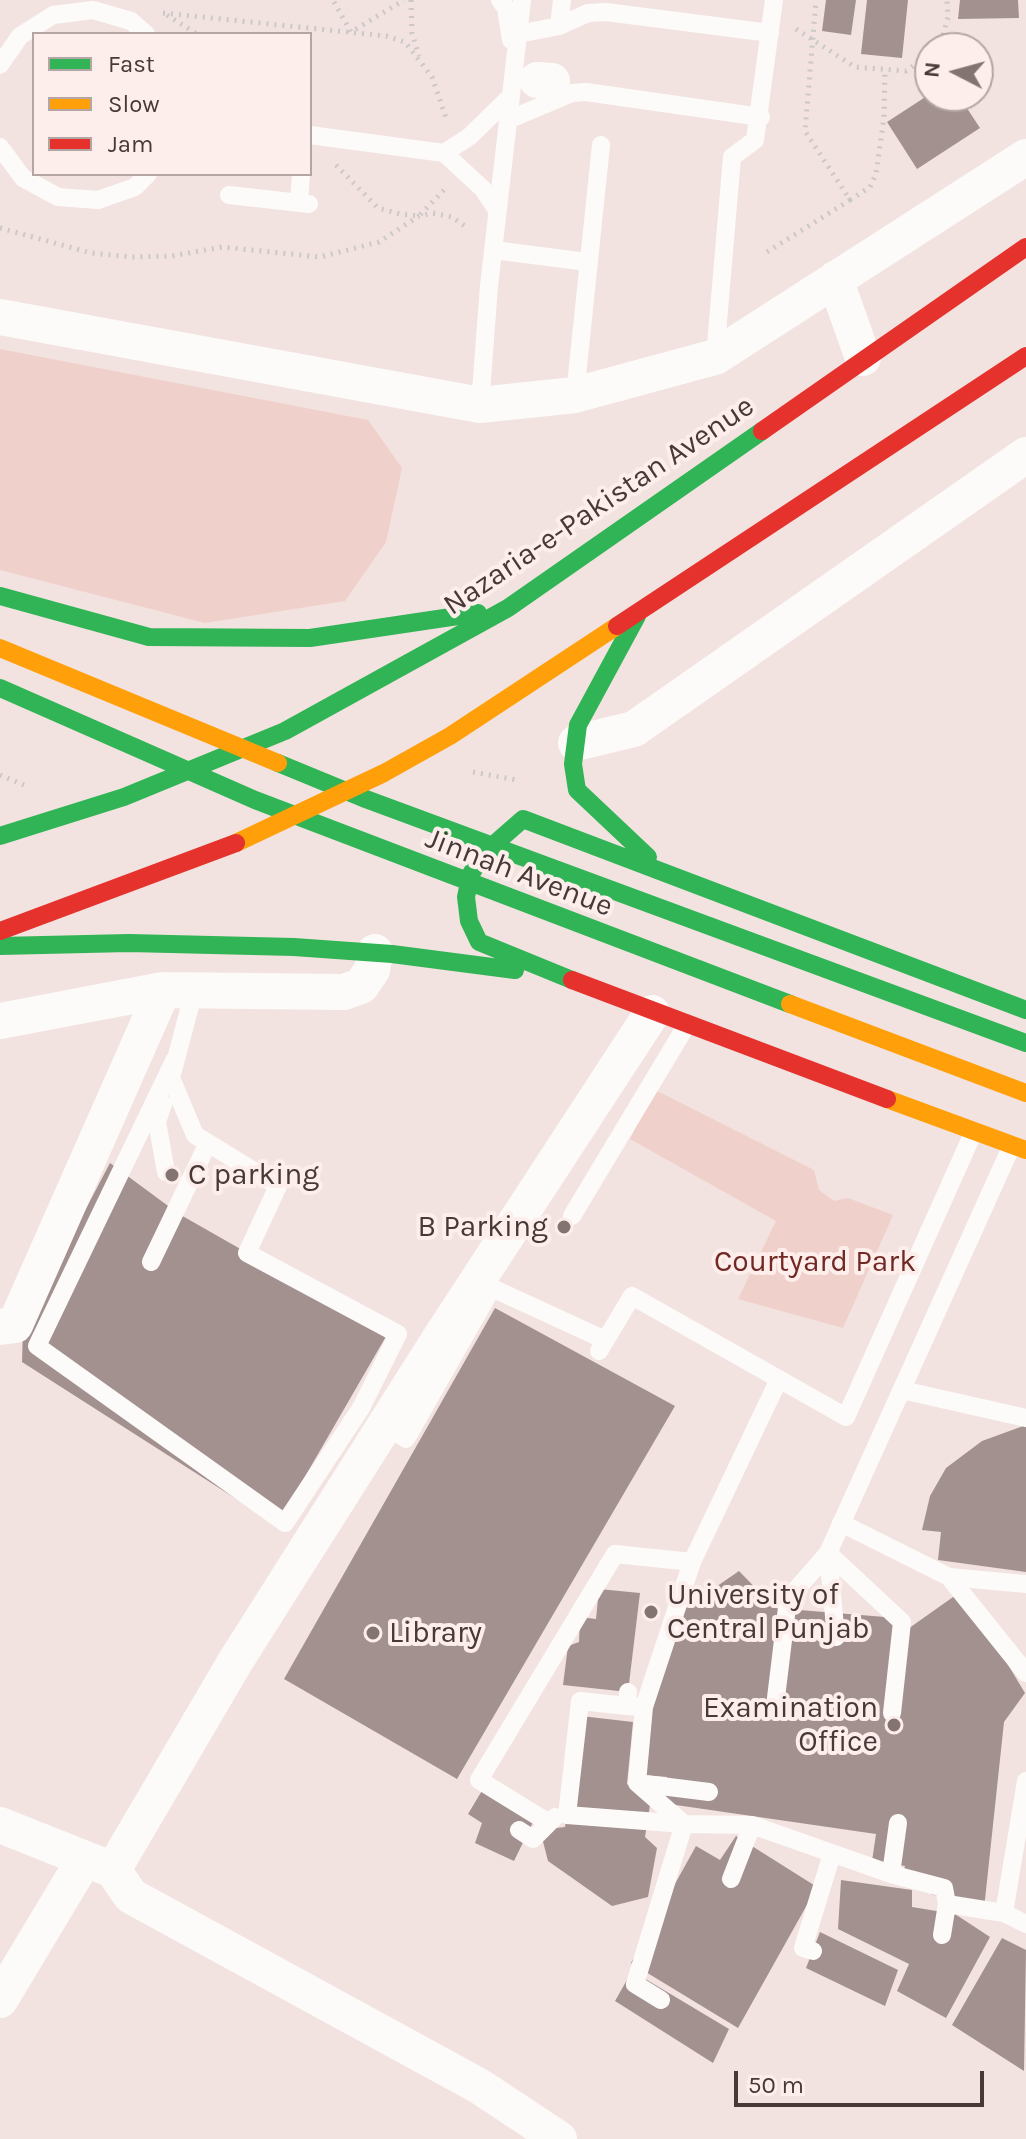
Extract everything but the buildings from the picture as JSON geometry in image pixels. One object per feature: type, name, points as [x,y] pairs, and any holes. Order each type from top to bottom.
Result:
[{"type":"main road","name":"Nazaria-e-Pakistan Avenue","points":[[0,836],[124,797],[285,731],[508,608],[1026,247]]},
{"type":"main road","points":[[0,931],[233,844],[384,773],[450,736],[1026,356]]},
{"type":"main road","points":[[2,597],[149,637],[310,638],[508,608]]},
{"type":"main road","points":[[2,597],[24,619]]},
{"type":"main road","points":[[640,610],[578,725],[573,764],[577,790],[662,871]]},
{"type":"main road","points":[[22,720],[34,717],[51,681],[45,641]]},
{"type":"main road","name":"Jinnah Avenue","points":[[0,648],[363,798],[1026,1043]]},
{"type":"main road","name":"Jinnah Avenue","points":[[0,688],[144,753],[365,844],[1026,1093]]},
{"type":"main road","points":[[1019,1148],[686,1026],[479,942],[469,921],[466,897],[471,874],[483,854],[523,819],[1026,1010]]},
{"type":"main road","points":[[0,946],[129,943],[375,952],[561,976]]},
{"type":"street","points":[[0,317],[480,405],[575,395],[715,357],[1026,157]]},
{"type":"street","points":[[835,279],[863,358]]},
{"type":"street","points":[[576,743],[634,729],[1026,455]]},
{"type":"street","points":[[0,1021],[178,991],[344,992],[361,986],[372,970],[375,952]]},
{"type":"street","points":[[0,1327],[15,1325],[178,991]]},
{"type":"street","points":[[0,2000],[98,1865],[235,1662],[373,1417],[652,1013]]},
{"type":"street","points":[[0,1825],[98,1865],[131,1896],[479,2086],[559,2139]]},
{"type":"lane","points":[[500,0],[506,8],[528,80]]},
{"type":"lane","points":[[480,405],[508,120],[528,80],[518,34],[522,0]]},
{"type":"lane","points":[[559,26],[562,0]]},
{"type":"lane","points":[[715,357],[732,157],[755,140],[761,117],[774,0]]},
{"type":"lane","points":[[0,65],[20,36],[53,15],[93,10],[131,21],[144,32]]},
{"type":"lane","points":[[518,34],[559,26],[588,13],[606,12],[770,33]]},
{"type":"lane","points":[[444,153],[469,137],[528,80]]},
{"type":"lane","points":[[508,120],[572,93],[586,92],[761,117]]},
{"type":"lane","points":[[312,135],[444,153],[483,189],[497,210]]},
{"type":"lane","points":[[575,395],[601,145]]},
{"type":"lane","points":[[0,147],[23,178],[58,197],[98,200],[135,187],[146,176]]},
{"type":"lane","points":[[229,195],[304,203],[301,176]]},
{"type":"lane","points":[[494,250],[587,262]]},
{"type":"lane","points":[[166,1172],[157,1122],[175,1059],[178,991]]},
{"type":"lane","points":[[572,1216],[686,1026]]},
{"type":"lane","points":[[171,1078],[195,1135],[278,1186],[247,1253],[398,1334],[373,1417],[285,1523],[37,1346],[175,1059]]},
{"type":"lane","points":[[373,1417],[406,1439],[492,1288],[602,1346],[632,1296],[846,1417],[974,1131]]},
{"type":"lane","points":[[151,1262],[208,1143]]},
{"type":"lane","points":[[775,1706],[788,1599],[828,1553],[902,1390],[1019,1148]]},
{"type":"lane","points":[[684,1824],[637,1783],[633,1702],[692,1562],[779,1379]]},
{"type":"lane","points":[[902,1390],[1026,1418]]},
{"type":"lane","points":[[841,1523],[949,1577],[1026,1584]]},
{"type":"lane","points":[[828,1553],[836,1637]]},
{"type":"lane","points":[[828,1553],[902,1622],[892,1713]]},
{"type":"lane","points":[[549,1823],[479,1780],[615,1554],[692,1562]]},
{"type":"lane","points":[[949,1577],[1026,1673]]},
{"type":"lane","points":[[633,1702],[580,1701],[567,1815],[684,1824],[752,1825],[891,1874],[944,1888],[947,1904],[942,1935]]},
{"type":"lane","points":[[1004,1913],[1020,1858],[1026,1781]]},
{"type":"lane","points":[[637,1783],[709,1792]]},
{"type":"lane","points":[[519,1830],[533,1839],[568,1803]]},
{"type":"lane","points":[[891,1874],[898,1823]]},
{"type":"lane","points":[[661,2000],[635,1984],[684,1824]]},
{"type":"lane","points":[[731,1879],[752,1825]]},
{"type":"lane","points":[[813,1951],[803,1948],[832,1854]]},
{"type":"lane","points":[[947,1904],[1004,1913],[1026,1924]]},
{"type":"path","points":[[351,32],[404,0]]},
{"type":"path","points":[[411,0],[412,33],[419,57]]},
{"type":"path","points":[[816,0],[805,131],[850,200]]},
{"type":"path","points":[[944,32],[948,17],[947,0]]},
{"type":"path","points":[[334,2],[351,32]]},
{"type":"path","points":[[0,228],[42,242],[118,256],[172,256],[222,247],[320,257],[379,242],[419,216],[450,183],[452,173],[444,153],[448,126],[432,77],[405,42],[386,36],[163,13],[194,32]]},
{"type":"path","points":[[796,14],[795,28],[855,67],[906,71],[914,65]]},
{"type":"path","points":[[767,252],[870,187],[876,174],[884,117],[885,69]]},
{"type":"path","points":[[330,159],[378,208],[419,216],[433,213],[452,217],[468,227],[476,240]]},
{"type":"path","points":[[0,775],[24,785]]},
{"type":"green space","points":[[0,349],[368,420],[402,468],[386,542],[345,601],[205,623],[0,570]]},
{"type":"green space","name":"Courtyard Park","points":[[655,1090],[814,1170],[819,1190],[834,1201],[848,1198],[893,1215],[843,1328],[738,1299],[776,1221],[630,1139]]},
{"type":"traffic: fast","points":[[0,836],[124,797],[285,731],[508,608],[762,431]]},
{"type":"traffic: fast","points":[[0,596],[149,637],[310,638],[478,613]]},
{"type":"traffic: fast","points":[[637,616],[578,725],[573,764],[577,790],[648,857]]},
{"type":"traffic: fast","points":[[0,688],[255,800],[790,1004]]},
{"type":"traffic: fast","points":[[278,763],[363,798],[1026,1043]]},
{"type":"traffic: fast","points":[[572,980],[479,942],[469,921],[466,897],[471,874],[483,854],[523,819],[1026,1010]]},
{"type":"traffic: fast","points":[[0,946],[129,943],[294,947],[392,954],[515,970]]},
{"type":"traffic: slow","points":[[236,843],[384,773],[450,736],[617,626]]},
{"type":"traffic: slow","points":[[0,648],[278,763]]},
{"type":"traffic: slow","points":[[790,1004],[1026,1093]]},
{"type":"traffic: slow","points":[[887,1099],[1026,1150]]},
{"type":"traffic: jam","points":[[762,431],[1026,247]]},
{"type":"traffic: jam","points":[[617,626],[1026,356]]},
{"type":"traffic: jam","points":[[0,931],[236,843]]},
{"type":"traffic: jam","points":[[572,980],[887,1099]]},
{"type":"place","name":"C parking","points":[[172,1175]]},
{"type":"place","name":"B Parking","points":[[564,1227]]},
{"type":"place","name":"University of Central Punjab","points":[[651,1612]]},
{"type":"place","name":"Library","points":[[373,1633]]},
{"type":"place","name":"Examination Office","points":[[894,1725]]}]
